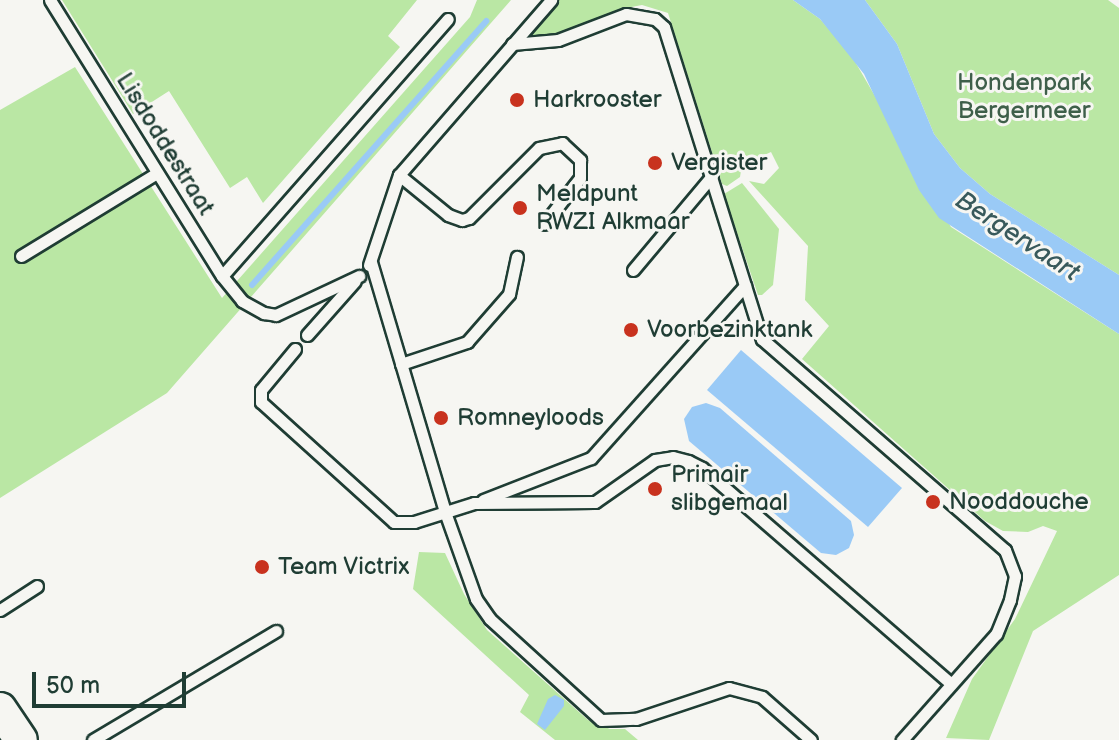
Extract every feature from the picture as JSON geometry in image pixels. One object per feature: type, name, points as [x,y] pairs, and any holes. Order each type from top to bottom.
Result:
[{"type":"main road","points":[[0,709],[21,740]]},
{"type":"lane","name":"Lisdoddestraat","points":[[50,0],[235,294],[251,306],[276,315],[359,276]]},
{"type":"lane","points":[[307,335],[371,262],[399,175],[551,0]]},
{"type":"lane","points":[[512,44],[558,40],[626,14],[655,19],[670,37],[762,339],[1005,550],[1015,576],[1010,600],[996,634],[902,740]]},
{"type":"lane","points":[[222,276],[448,19]]},
{"type":"lane","points":[[399,175],[448,215],[462,220],[469,218],[539,148],[562,143],[580,160],[580,178],[544,224]]},
{"type":"lane","points":[[21,256],[157,173]]},
{"type":"lane","points":[[633,270],[712,176]]},
{"type":"lane","points":[[401,364],[467,342],[509,294],[517,257]]},
{"type":"lane","points":[[371,262],[445,512],[476,599],[490,619],[601,720],[636,719],[729,688],[762,697],[811,740]]},
{"type":"lane","points":[[295,349],[261,390],[261,402],[394,522],[414,522],[474,503],[591,458],[745,286]]},
{"type":"lane","points":[[474,503],[595,502],[655,460],[673,457],[688,461],[702,468],[950,683]]},
{"type":"lane","points":[[0,610],[37,586]]},
{"type":"lane","points":[[93,740],[276,631]]},
{"type":"green space","points":[[62,0],[417,0],[388,36],[400,47],[263,203],[247,177],[230,188],[169,91],[133,114]]},
{"type":"green space","points":[[477,0],[511,0],[167,393],[0,498],[0,110],[75,67],[222,298],[470,17]]},
{"type":"green space","points":[[557,0],[793,0],[820,19],[850,53],[951,227],[1119,334],[1119,575],[1033,631],[989,740],[946,738],[972,679],[1015,619],[1057,531],[1043,526],[1028,532],[1003,531],[985,521],[802,359],[829,326],[805,300],[808,246],[749,181],[764,184],[779,168],[771,152],[742,165],[740,177],[727,186],[722,184],[668,13],[642,5],[621,9],[559,35],[535,39],[524,37]]},
{"type":"green space","name":"Hondenpark Bergermeer","points":[[865,0],[1108,0],[1119,8],[1119,275],[990,194],[960,168],[934,134],[897,44]]},
{"type":"green space","points":[[742,183],[779,229],[773,285],[762,295],[758,295],[724,194]]},
{"type":"green space","points":[[419,552],[445,553],[464,594],[487,630],[588,720],[610,729],[625,729],[638,740],[555,740],[520,712],[529,695],[413,589]]},
{"type":"water","name":"Bergervaart","points":[[793,0],[865,0],[897,44],[934,134],[960,168],[990,194],[1119,275],[1119,334],[939,218],[919,190],[864,74],[820,19]]},
{"type":"water","points":[[741,350],[902,488],[868,527],[707,390]]},
{"type":"water","points":[[706,403],[720,408],[851,521],[854,535],[849,548],[836,555],[821,553],[689,441],[684,419],[692,407]]},
{"type":"water","points":[[555,695],[564,700],[564,706],[545,730],[537,724],[548,699]]},
{"type":"waterway","points":[[252,285],[486,21]]},
{"type":"place","name":"Harkrooster","points":[[517,100]]},
{"type":"place","name":"Vergister","points":[[655,163]]},
{"type":"place","name":"Meldpunt RWZI Alkmaar","points":[[520,208]]},
{"type":"place","name":"Voorbezinktank","points":[[631,330]]},
{"type":"place","name":"Romneyloods","points":[[441,418]]},
{"type":"place","name":"Primair slibgemaal","points":[[655,489]]},
{"type":"place","name":"Nooddouche","points":[[933,502]]},
{"type":"place","name":"Team Victrix","points":[[262,567]]}]
